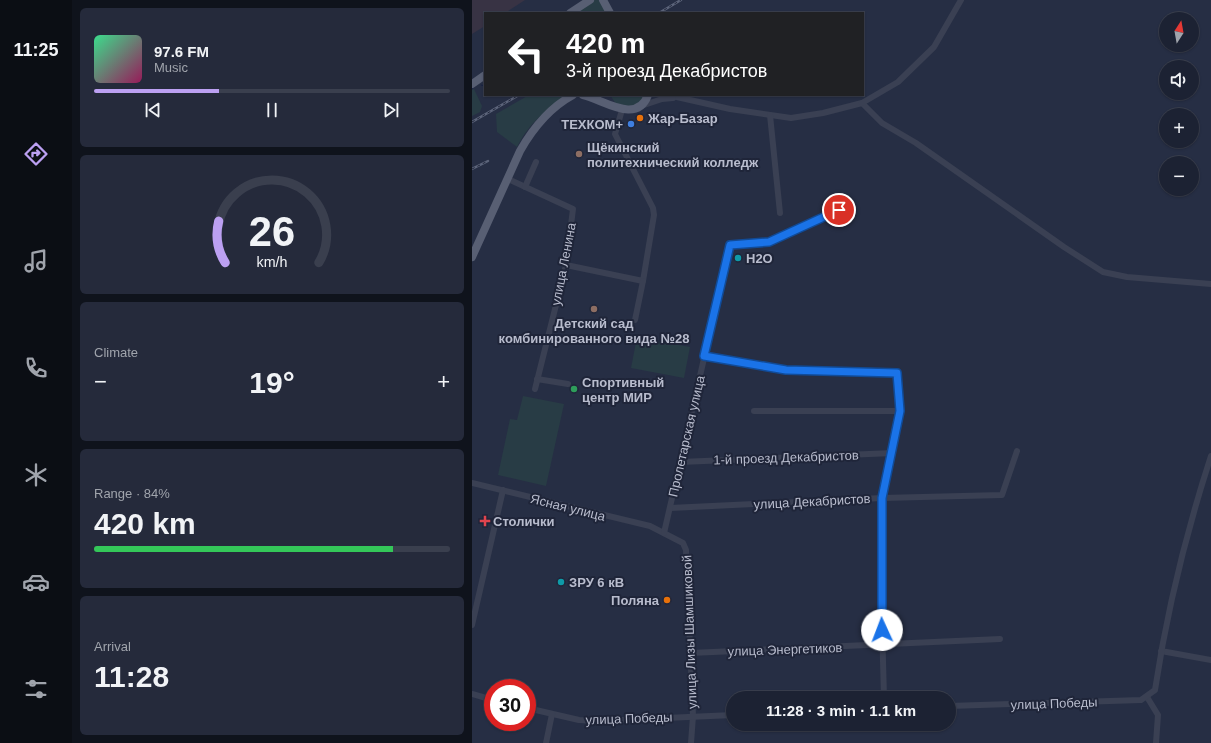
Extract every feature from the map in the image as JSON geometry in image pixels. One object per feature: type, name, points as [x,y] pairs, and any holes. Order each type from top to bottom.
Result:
[{"type":"main road","points":[[572,12],[590,0]]},
{"type":"main road","points":[[603,0],[609,12]]},
{"type":"main road","points":[[472,84],[484,76]]},
{"type":"main road","points":[[472,257],[529,135],[551,111],[572,96]]},
{"type":"main road","points":[[586,96],[620,109],[630,110],[638,108],[644,103],[648,96]]},
{"type":"main road","points":[[608,96],[612,103],[620,109]]},
{"type":"street","points":[[671,96],[791,118],[823,113],[862,104],[898,82],[934,47],[961,0]]},
{"type":"street","points":[[638,108],[662,99],[677,98]]},
{"type":"street","points":[[862,104],[882,123],[916,143],[1064,247],[1103,272],[1127,277],[1211,284]]},
{"type":"street","points":[[620,109],[615,134],[653,208],[654,215],[635,320]]},
{"type":"street","points":[[770,115],[780,213]]},
{"type":"street","points":[[525,187],[536,162]]},
{"type":"street","name":"улица Ленина","points":[[508,179],[573,209],[566,265],[535,389]]},
{"type":"street","name":"Пролетарская улица","points":[[664,533],[730,245],[769,242],[839,210]]},
{"type":"street","points":[[566,265],[643,281]]},
{"type":"street","points":[[704,356],[786,370],[897,373],[900,411],[893,453],[882,498],[881,587],[884,691]]},
{"type":"street","points":[[537,379],[568,384]]},
{"type":"street","points":[[754,411],[900,411]]},
{"type":"street","name":"улица Декабристов","points":[[670,508],[882,498],[1002,495],[1017,451]]},
{"type":"street","name":"1-й проезд Декабристов","points":[[680,462],[893,453]]},
{"type":"street","points":[[1156,743],[1158,715],[1147,697],[1155,690],[1161,651],[1177,573],[1192,516],[1211,456]]},
{"type":"street","name":"Ясная улица","points":[[472,483],[650,526],[664,533]]},
{"type":"street","points":[[472,625],[503,490]]},
{"type":"street","name":"улица Лизы Шамшиковой","points":[[664,533],[683,543],[686,550],[693,716],[692,743]]},
{"type":"street","name":"улица Энергетиков","points":[[690,653],[1000,639]]},
{"type":"street","points":[[1161,651],[1211,660]]},
{"type":"street","points":[[472,694],[484,697]]},
{"type":"street","name":"улица Победы","points":[[956,706],[1141,700],[1147,697]]},
{"type":"street","name":"улица Победы","points":[[536,710],[579,720],[599,721],[726,715]]},
{"type":"street","points":[[546,743],[552,714]]},
{"type":"shaded area","points":[[472,0],[525,0],[507,12],[484,12],[484,27],[472,34]]},
{"type":"shaded area","points":[[593,0],[601,0],[607,12],[575,12]]},
{"type":"shaded area","points":[[474,89],[482,106],[480,112],[472,116],[472,90]]},
{"type":"shaded area","points":[[527,96],[566,96],[532,124],[517,147],[497,132],[496,114]]},
{"type":"shaded area","points":[[611,96],[645,96],[634,107],[616,104]]},
{"type":"shaded area","points":[[637,337],[690,347],[684,378],[631,368]]},
{"type":"shaded area","points":[[523,396],[564,404],[546,486],[498,475],[510,419],[517,420]]},
{"type":"railway","points":[[661,12],[681,0]]},
{"type":"railway","points":[[472,122],[517,96]]},
{"type":"railway","points":[[472,169],[488,161]]},
{"type":"place","name":"Жар-Базар","points":[[640,118]]},
{"type":"place","name":"ТЕХКОМ+","points":[[631,124]]},
{"type":"place","name":"Щёкинский политехнический колледж","points":[[579,154]]},
{"type":"place","name":"Н2О","points":[[738,258]]},
{"type":"place","name":"Детский сад комбинированного вида №28","points":[[594,309]]},
{"type":"place","name":"Спортивный центр МИР","points":[[574,389]]},
{"type":"place","name":"Столички","points":[[485,521]]},
{"type":"place","name":"ЗРУ 6 кВ","points":[[561,582]]},
{"type":"place","name":"Поляна","points":[[667,600]]},
{"type":"route","points":[[839,210],[769,242],[730,245],[704,356],[786,370],[897,373],[900,411],[893,453],[882,498],[882,630]]}]
